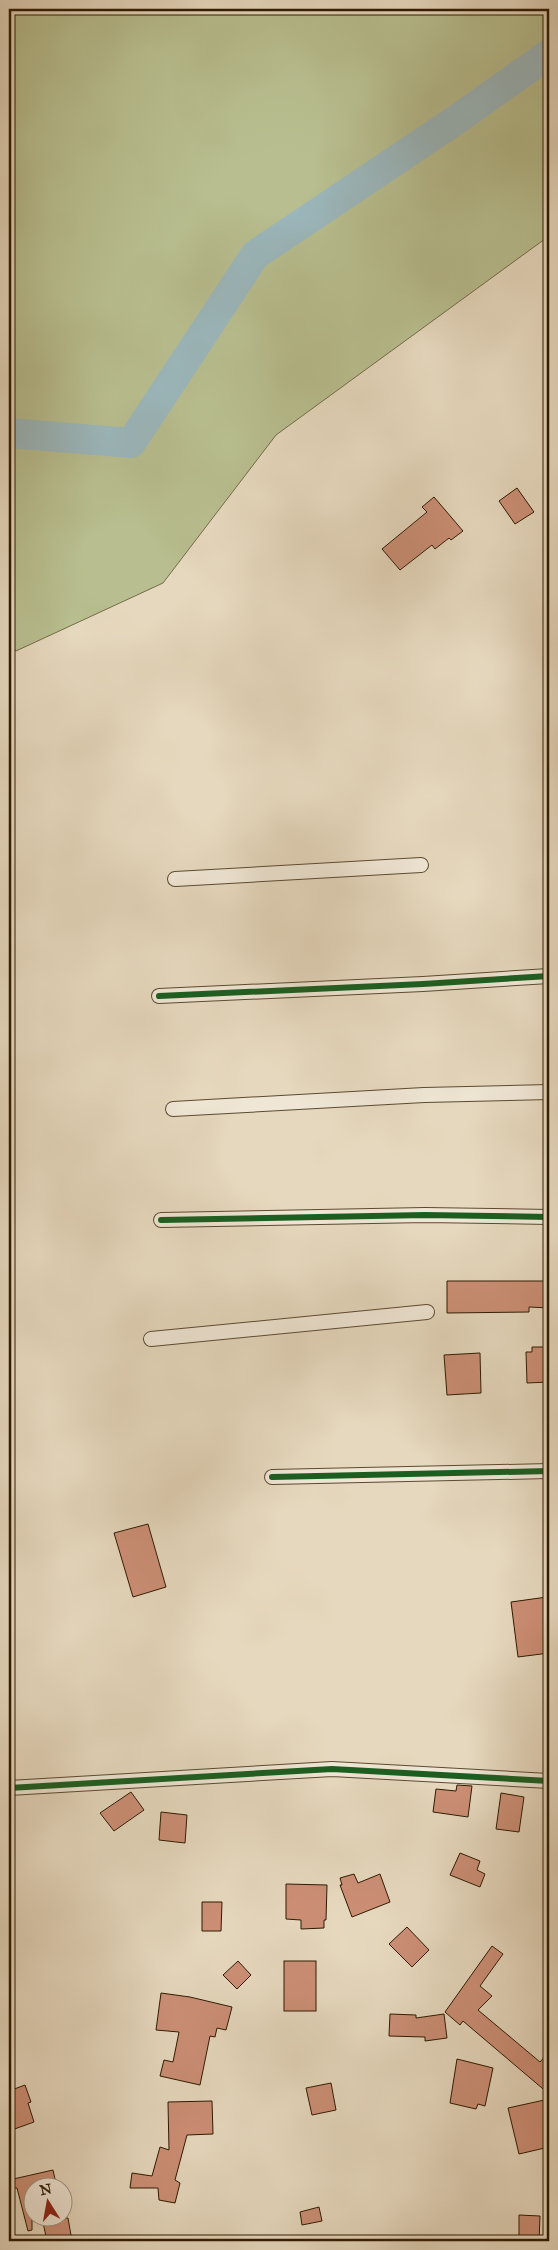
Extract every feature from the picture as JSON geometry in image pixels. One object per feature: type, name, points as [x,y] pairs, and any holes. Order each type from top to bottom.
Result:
[{"type":"street","points":[[175,878],[421,865]]},
{"type":"street","points":[[159,996],[423,984],[549,976]]},
{"type":"street","points":[[173,1108],[424,1095],[549,1092]]},
{"type":"street","points":[[161,1220],[425,1215],[549,1217]]},
{"type":"street","points":[[151,1339],[427,1312]]},
{"type":"street","points":[[272,1477],[549,1471]]},
{"type":"street","points":[[9,1788],[332,1769],[549,1781]]},
{"type":"green space","points":[[9,9],[549,9],[549,236],[276,435],[163,583],[16,651],[9,647]]},
{"type":"building","points":[[517,488],[534,512],[515,524],[499,501]]},
{"type":"building","points":[[434,497],[463,531],[451,540],[449,538],[435,549],[432,545],[400,570],[382,549],[427,512],[422,507]]},
{"type":"building","points":[[447,1281],[549,1281],[549,1308],[529,1307],[529,1312],[447,1313]]},
{"type":"building","points":[[532,1347],[549,1347],[549,1382],[527,1383],[526,1352],[532,1352]]},
{"type":"building","points":[[480,1353],[481,1393],[447,1395],[444,1355]]},
{"type":"building","points":[[148,1524],[166,1587],[133,1597],[114,1533]]},
{"type":"building","points":[[547,1597],[549,1653],[518,1657],[511,1602]]},
{"type":"building","points":[[457,1785],[472,1786],[468,1817],[433,1812],[436,1789],[456,1791]]},
{"type":"building","points":[[131,1792],[144,1810],[114,1831],[100,1813]]},
{"type":"building","points":[[501,1793],[524,1797],[519,1832],[496,1829]]},
{"type":"building","points":[[161,1812],[187,1815],[185,1843],[159,1840]]},
{"type":"building","points":[[460,1853],[480,1861],[477,1870],[485,1874],[480,1887],[450,1875]]},
{"type":"building","points":[[354,1874],[358,1883],[380,1874],[390,1902],[352,1917],[340,1885],[342,1885],[340,1878]]},
{"type":"building","points":[[286,1884],[327,1885],[324,1928],[301,1929],[301,1920],[286,1919]]},
{"type":"building","points":[[202,1902],[222,1902],[221,1931],[202,1931]]},
{"type":"building","points":[[407,1927],[429,1950],[412,1967],[389,1944]]},
{"type":"building","points":[[492,1946],[503,1954],[480,1986],[492,1996],[478,2010],[540,2062],[549,2052],[549,2094],[463,2021],[460,2025],[445,2012]]},
{"type":"building","points":[[238,1961],[251,1975],[237,1989],[223,1975]]},
{"type":"building","points":[[284,1961],[316,1961],[316,2011],[284,2011]]},
{"type":"building","points":[[161,1993],[190,1997],[232,2007],[226,2030],[217,2028],[215,2037],[210,2036],[200,2085],[160,2076],[164,2060],[173,2062],[179,2032],[156,2030]]},
{"type":"building","points":[[390,2014],[416,2015],[416,2018],[444,2014],[447,2038],[425,2041],[425,2037],[389,2036]]},
{"type":"building","points":[[457,2059],[493,2068],[485,2106],[478,2104],[476,2109],[450,2103]]},
{"type":"building","points":[[331,2083],[336,2110],[312,2115],[306,2088]]},
{"type":"building","points":[[25,2085],[31,2102],[28,2103],[34,2122],[9,2131],[9,2091]]},
{"type":"building","points":[[549,2099],[549,2147],[519,2154],[508,2108]]},
{"type":"building","points":[[212,2101],[213,2134],[187,2135],[175,2180],[180,2183],[175,2203],[159,2200],[158,2188],[130,2188],[132,2173],[152,2176],[160,2147],[169,2150],[168,2102]]},
{"type":"building","points":[[53,2170],[55,2178],[22,2178],[22,2208],[17,2188],[9,2188],[9,2180]]},
{"type":"building","points":[[319,2207],[322,2221],[302,2225],[300,2212]]},
{"type":"building","points":[[519,2215],[540,2216],[539,2241],[519,2241]]},
{"type":"building","points":[[44,2228],[70,2228],[72,2241],[47,2241]]},
{"type":"waterway","points":[[9,433],[131,443],[255,255],[456,120],[549,54]]},
{"type":"cycle path","points":[[159,996],[423,984],[549,976]]},
{"type":"cycle path","points":[[161,1220],[425,1215],[549,1217]]},
{"type":"cycle path","points":[[272,1477],[549,1471]]},
{"type":"cycle path","points":[[9,1788],[332,1769],[549,1781]]}]
